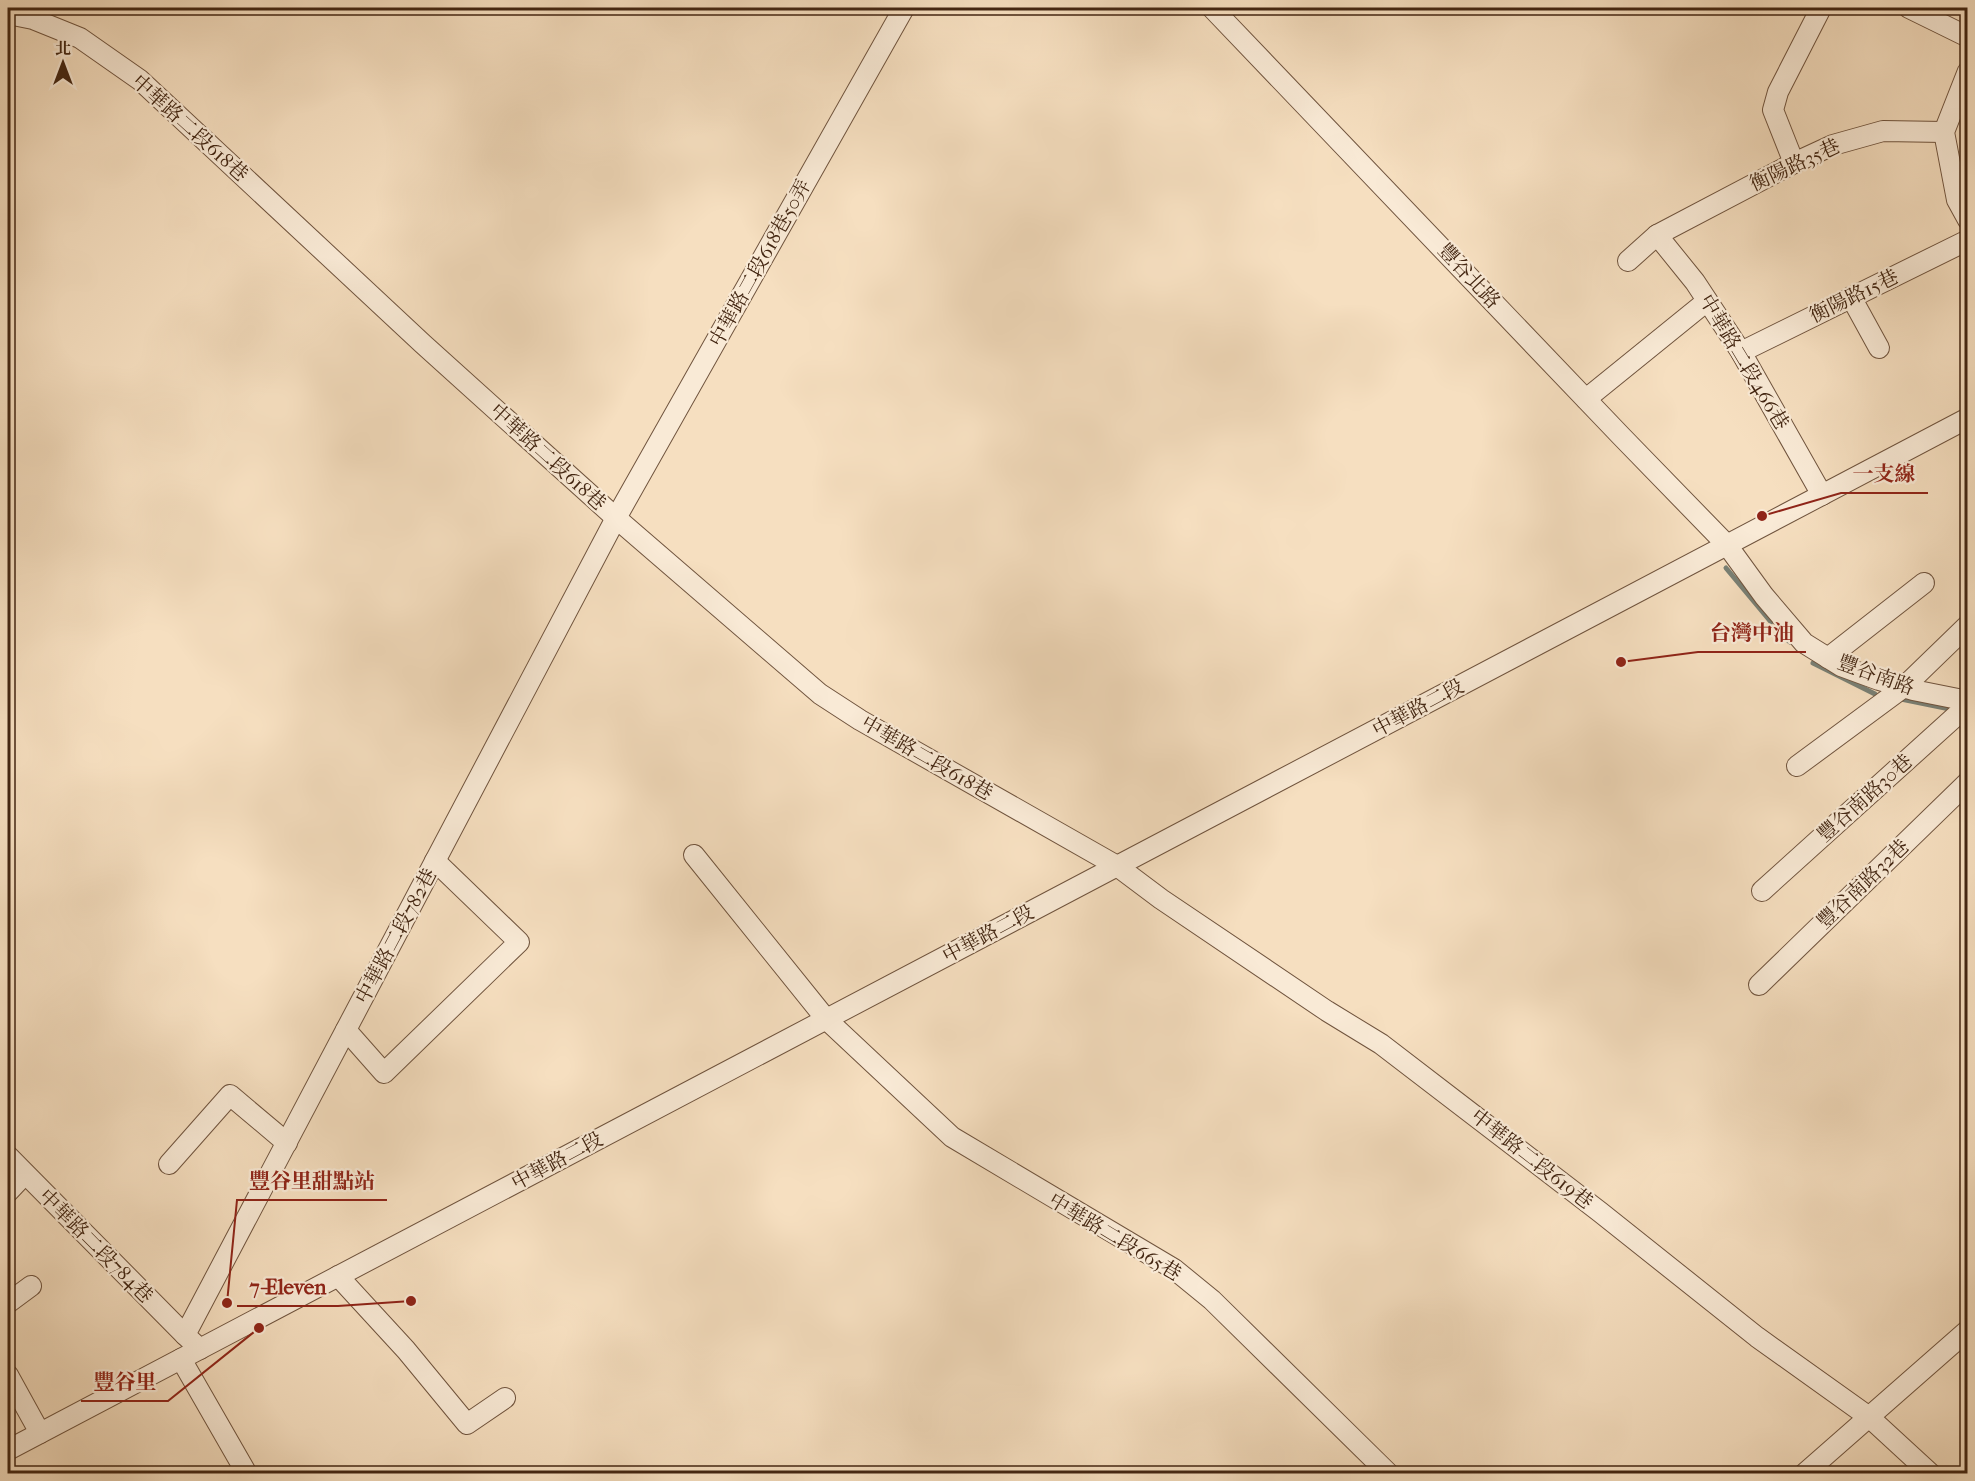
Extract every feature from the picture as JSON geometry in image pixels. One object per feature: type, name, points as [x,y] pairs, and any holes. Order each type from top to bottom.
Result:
[{"type":"street","name":"中華路二段618巷50弄","points":[[616,518],[904,8]]},
{"type":"street","name":"豐谷北路","points":[[1212,8],[1727,545]]},
{"type":"street","points":[[1794,163],[1773,110],[1778,92],[1821,8]]},
{"type":"street","points":[[1909,8],[1968,37]]},
{"type":"street","name":"中華路二段618巷","points":[[8,14],[33,19],[80,39],[140,80],[423,345],[616,518],[820,694],[860,720],[1117,866]]},
{"type":"street","points":[[1968,71],[1944,132],[1957,200],[1968,220]]},
{"type":"street","name":"衡陽路35巷","points":[[1628,261],[1657,235],[1833,145],[1883,130],[1944,132]]},
{"type":"street","name":"中華路二段466巷","points":[[1657,235],[1695,282],[1741,352],[1822,495]]},
{"type":"street","name":"衡陽路15巷","points":[[1741,352],[1968,240]]},
{"type":"street","points":[[1851,297],[1879,348]]},
{"type":"street","points":[[1587,399],[1707,301]]},
{"type":"street","name":"中華路二段","points":[[8,1450],[1968,418]]},
{"type":"street","name":"中華路二段782巷","points":[[185,1335],[616,518]]},
{"type":"street","name":"豐谷南路","points":[[1727,545],[1764,596],[1804,643],[1841,666],[1904,687],[1968,703]]},
{"type":"street","points":[[1828,658],[1924,583]]},
{"type":"street","points":[[1797,766],[1904,687],[1968,625]]},
{"type":"street","name":"豐谷南路30巷","points":[[1762,891],[1968,703]]},
{"type":"street","name":"豐谷南路32巷","points":[[1759,985],[1968,782]]},
{"type":"street","name":"中華路二段665巷","points":[[694,855],[826,1019],[952,1137],[1182,1275],[1212,1300],[1389,1473]]},
{"type":"street","points":[[346,1030],[384,1073],[519,942],[435,861]]},
{"type":"street","name":"中華路二段619巷","points":[[1117,866],[1161,899],[1327,1011],[1381,1044],[1600,1212],[1757,1337],[1869,1416],[1930,1473]]},
{"type":"street","points":[[169,1164],[230,1095],[286,1143]]},
{"type":"street","name":"中華路二段784巷","points":[[8,1156],[185,1335]]},
{"type":"street","points":[[8,1192],[25,1174]]},
{"type":"street","points":[[338,1276],[406,1350],[467,1424],[505,1398]]},
{"type":"street","points":[[8,1303],[31,1286]]},
{"type":"street","points":[[1804,1473],[1968,1330]]},
{"type":"street","points":[[185,1335],[200,1349]]},
{"type":"street","points":[[181,1359],[247,1473]]},
{"type":"street","points":[[8,1375],[40,1433]]},
{"type":"waterway","points":[[1726,568],[1771,622]]},
{"type":"waterway","points":[[1781,635],[1790,642]]},
{"type":"waterway","points":[[1813,663],[1875,694]]},
{"type":"waterway","points":[[1901,699],[1950,709]]},
{"type":"place","name":"一支線","points":[[1762,516]]},
{"type":"place","name":"台灣中油","points":[[1621,662]]},
{"type":"place","name":"7-Eleven","points":[[411,1301]]},
{"type":"place","name":"豐谷里甜點站","points":[[227,1303]]},
{"type":"place","name":"豐谷里","points":[[259,1328]]}]
